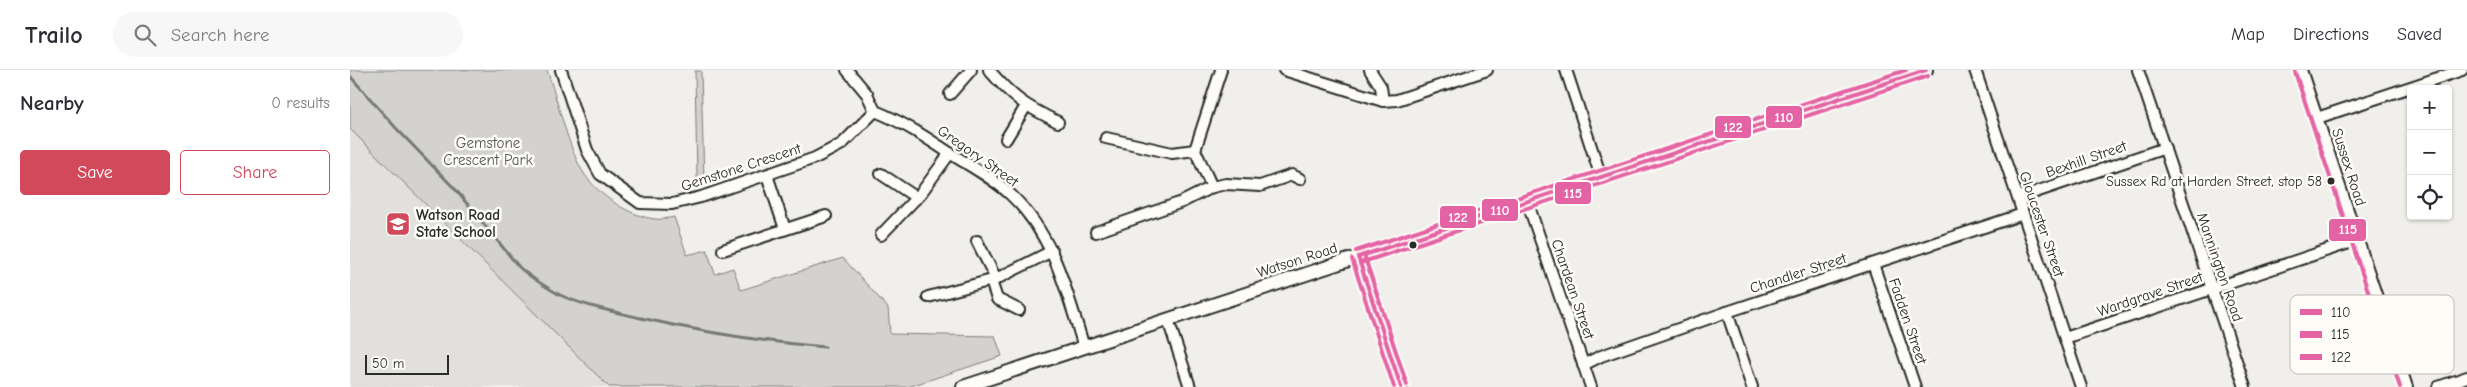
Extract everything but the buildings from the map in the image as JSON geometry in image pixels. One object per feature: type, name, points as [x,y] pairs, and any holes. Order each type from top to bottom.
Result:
[{"type":"street","name":"Gemstone Crescent","points":[[561,70],[587,150],[600,174],[640,203],[672,204],[815,158],[842,144],[875,111]]},
{"type":"street","points":[[847,70],[867,94],[875,111]]},
{"type":"street","points":[[950,94],[971,70]]},
{"type":"street","points":[[989,70],[1006,90],[1026,106],[1058,122]]},
{"type":"street","points":[[1212,187],[1195,150],[1221,70]]},
{"type":"street","points":[[1284,70],[1383,102],[1397,100],[1487,70]]},
{"type":"street","points":[[1370,70],[1381,87],[1383,102]]},
{"type":"street","points":[[1566,70],[1601,176]]},
{"type":"street","name":"Watson Road","points":[[962,387],[995,382],[1084,348],[1926,70]]},
{"type":"street","name":"Gloucester Street","points":[[1975,70],[2082,387]]},
{"type":"street","name":"Mannington Road","points":[[2138,70],[2244,387]]},
{"type":"street","name":"Sussex Road","points":[[2301,70],[2377,295]]},
{"type":"street","points":[[2317,118],[2462,70]]},
{"type":"street","points":[[1006,139],[1026,106]]},
{"type":"street","name":"Gregory Street","points":[[875,111],[897,119],[1011,195],[1035,222],[1052,251],[1084,348]]},
{"type":"street","points":[[1106,138],[1172,152],[1195,150]]},
{"type":"street","name":"Bexhill Street","points":[[2018,198],[2164,148]]},
{"type":"street","points":[[881,235],[918,198],[950,153]]},
{"type":"street","points":[[881,174],[918,198]]},
{"type":"street","points":[[767,175],[785,230]]},
{"type":"street","points":[[1096,232],[1182,202],[1212,187],[1226,184],[1260,186],[1292,175],[1300,179]]},
{"type":"street","name":"Chardean Street","points":[[1528,202],[1591,387]]},
{"type":"street","name":"Chandler Street","points":[[1583,365],[1609,353],[1727,312],[2023,214]]},
{"type":"street","points":[[723,250],[826,216]]},
{"type":"street","name":"Wardgrave Street","points":[[2065,338],[2358,240]]},
{"type":"street","points":[[978,241],[994,280],[998,299],[1019,310]]},
{"type":"street","points":[[928,297],[994,280],[1052,251]]},
{"type":"street","points":[[1358,257],[1401,387]]},
{"type":"street","name":"Fadden Street","points":[[1873,264],[1914,387]]},
{"type":"street","points":[[1727,312],[1752,387]]},
{"type":"street","points":[[1168,320],[1190,387]]},
{"type":"street","name":"Sussex Road","points":[[2404,374],[2408,387]]},
{"type":"street","points":[[2438,387],[2467,377]]},
{"type":"shaded area","name":"Watson Road State School","points":[[350,129],[541,319],[609,387],[350,387]]},
{"type":"green space","name":"Gemstone Crescent Park","points":[[350,70],[547,70],[579,166],[591,183],[616,204],[635,214],[657,219],[674,217],[687,255],[707,250],[715,274],[733,268],[741,290],[843,258],[888,308],[890,334],[995,336],[1002,356],[908,387],[609,387],[350,129]]},
{"type":"green space","points":[[695,71],[701,71],[704,182],[691,186],[697,178]]},
{"type":"waterway","points":[[350,76],[396,128],[455,189],[519,267],[560,295],[600,308],[687,328],[733,336],[825,347]]},
{"type":"transit line","name":"122","points":[[1356,251],[1906,70]]},
{"type":"transit line","name":"110","points":[[1358,257],[1926,70]]},
{"type":"transit line","name":"115","points":[[2295,72],[2369,295]]},
{"type":"transit line","name":"115","points":[[1360,263],[1928,76]]},
{"type":"transit line","name":"122","points":[[1364,255],[1407,385]]},
{"type":"transit line","name":"110","points":[[1358,257],[1401,387]]},
{"type":"transit line","name":"115","points":[[1352,259],[1394,387]]},
{"type":"transit line","name":"115","points":[[2396,374],[2400,387]]},
{"type":"place","name":"Sussex Rd at Harden Street, stop 58","points":[[2331,181]]},
{"type":"place","name":"Watson Road State School","points":[[398,224]]}]
